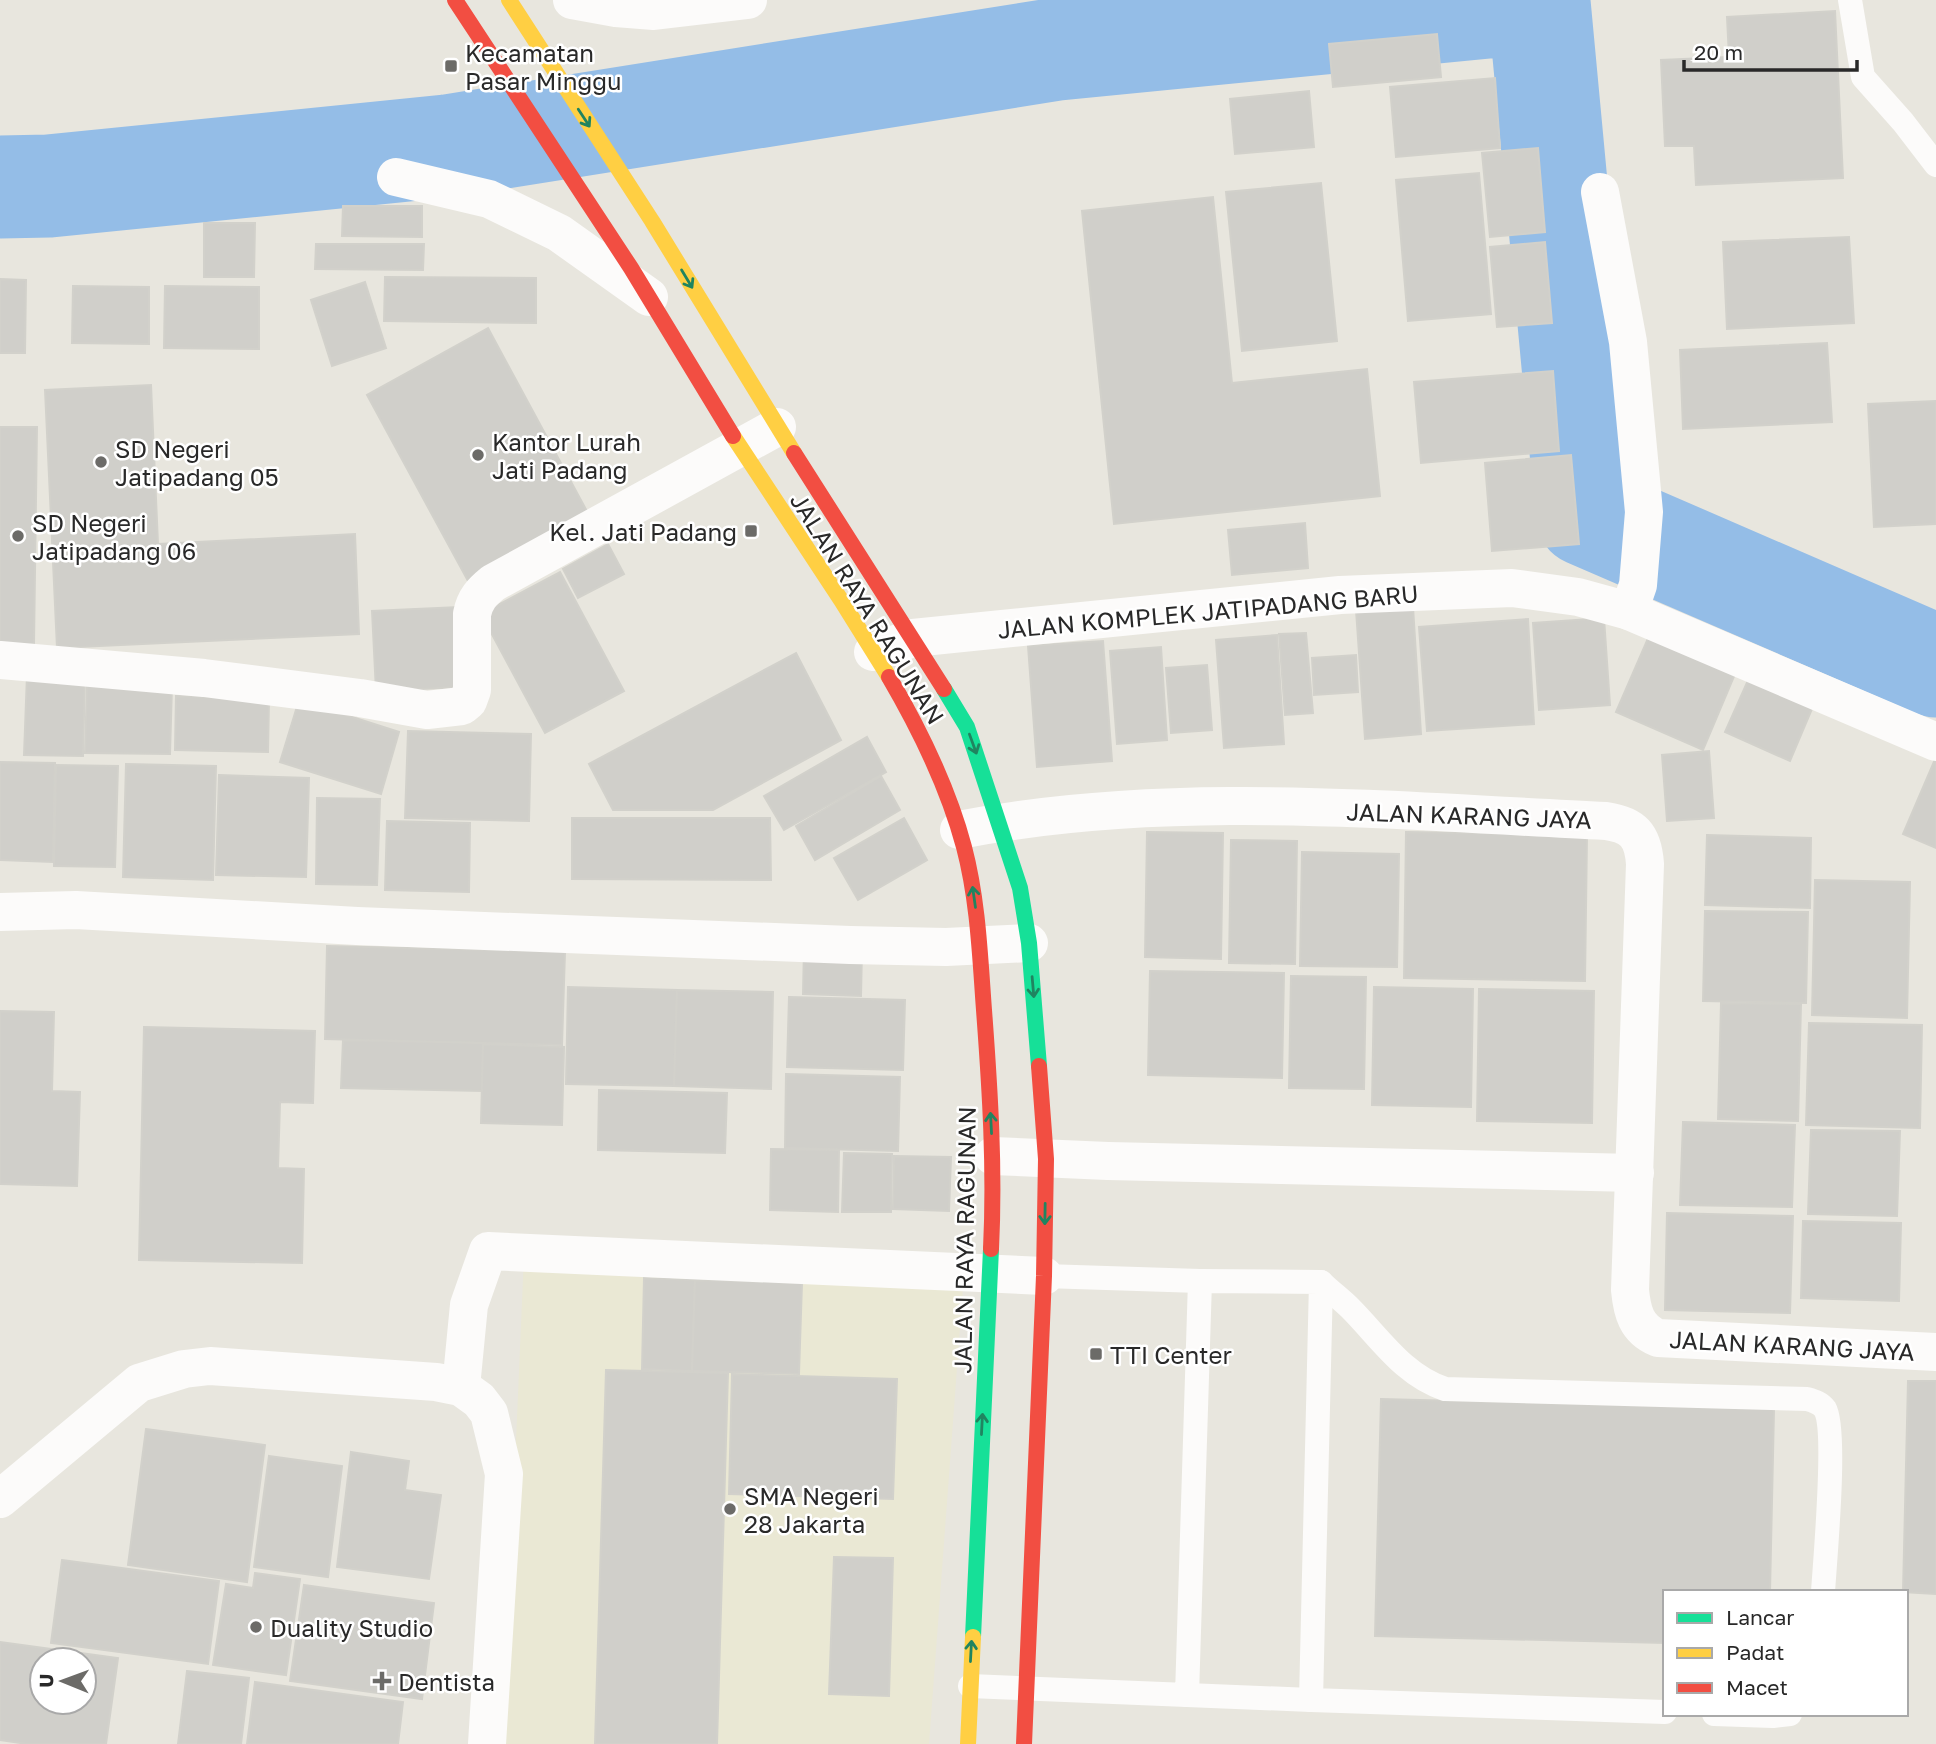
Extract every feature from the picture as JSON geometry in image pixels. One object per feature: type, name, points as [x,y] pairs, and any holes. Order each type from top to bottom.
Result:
[{"type":"main road","name":"JALAN RAYA RAGUNAN","points":[[455,0],[495,66],[613,239],[740,448],[873,652],[922,738],[942,780],[959,830],[972,887],[980,946],[993,1156],[968,1744]]},
{"type":"main road","name":"JALAN RAYA RAGUNAN","points":[[509,0],[652,221],[777,427],[967,727],[1020,888],[1029,943],[1046,1159],[1044,1276],[1024,1744]]},
{"type":"street","points":[[572,0],[654,11],[748,0]]},
{"type":"street","points":[[396,177],[489,199],[559,233],[649,297]]},
{"type":"street","points":[[1600,192],[1628,342],[1644,512],[1634,598]]},
{"type":"street","points":[[0,660],[204,678],[360,698],[427,710],[462,706],[468,701],[472,690],[472,614],[474,604],[484,590],[777,427]]},
{"type":"street","name":"JALAN KOMPLEK JATIPADANG BARU","points":[[873,652],[913,638],[1339,595],[1512,588],[1578,597],[1634,598],[1936,742]]},
{"type":"street","name":"JALAN KARANG JAYA","points":[[959,830],[1094,810],[1267,806],[1605,821],[1625,825],[1637,835],[1644,852],[1645,864],[1630,1290],[1636,1320],[1644,1331],[1658,1338],[1936,1352]]},
{"type":"street","points":[[0,912],[76,910],[467,931],[850,946],[980,946],[1029,943]]},
{"type":"street","points":[[993,1156],[1635,1173]]},
{"type":"street","points":[[461,1387],[469,1305],[488,1251],[1044,1276]]},
{"type":"street","points":[[0,1499],[139,1383],[184,1369],[210,1366],[436,1382],[461,1387],[479,1400],[489,1413],[504,1474],[487,1744]]},
{"type":"lane","points":[[1850,0],[1863,77],[1936,165]]},
{"type":"lane","points":[[1044,1276],[1321,1282],[1349,1307],[1399,1361],[1420,1378],[1445,1389],[1807,1399],[1819,1403],[1827,1414],[1830,1449],[1823,1590]]},
{"type":"lane","points":[[1187,1695],[1200,1281]]},
{"type":"lane","points":[[1311,1700],[1321,1282]]},
{"type":"lane","points":[[970,1686],[1663,1713]]},
{"type":"shaded area","name":"SMA Negeri 28 Jakarta","points":[[524,1255],[964,1274],[929,1744],[503,1744]]},
{"type":"building","points":[[1835,11],[1843,178],[1696,185],[1694,146],[1665,146],[1661,60],[1729,57],[1727,17]]},
{"type":"building","points":[[1437,34],[1441,77],[1333,87],[1329,44]]},
{"type":"building","points":[[1495,78],[1500,148],[1396,157],[1390,87]]},
{"type":"building","points":[[1309,91],[1314,147],[1235,154],[1230,99]]},
{"type":"building","points":[[1538,148],[1545,232],[1490,237],[1482,153]]},
{"type":"building","points":[[1479,173],[1491,314],[1408,321],[1396,180]]},
{"type":"building","points":[[1321,183],[1337,341],[1242,351],[1226,192]]},
{"type":"building","points":[[1213,197],[1232,383],[1367,369],[1380,496],[1114,524],[1082,211]]},
{"type":"building","points":[[343,206],[422,206],[422,237],[342,236]]},
{"type":"building","points":[[204,223],[255,223],[254,277],[204,277]]},
{"type":"building","points":[[1849,237],[1854,323],[1727,329],[1723,242]]},
{"type":"building","points":[[1545,242],[1552,323],[1497,327],[1490,247]]},
{"type":"building","points":[[316,244],[424,244],[423,270],[315,269]]},
{"type":"building","points":[[385,277],[536,278],[536,323],[384,321]]},
{"type":"building","points":[[0,279],[26,280],[25,353],[0,353]]},
{"type":"building","points":[[365,282],[386,348],[332,366],[311,300]]},
{"type":"building","points":[[73,286],[149,287],[149,344],[72,343]]},
{"type":"building","points":[[165,286],[259,287],[259,349],[164,348]]},
{"type":"building","name":"Kantor Lurah Jati Padang","points":[[488,328],[589,515],[468,581],[367,395]]},
{"type":"building","points":[[1827,343],[1832,422],[1683,429],[1680,350]]},
{"type":"building","points":[[1553,371],[1559,451],[1421,463],[1414,382]]},
{"type":"building","name":"SD Negeri Jatipadang 05","points":[[151,385],[158,544],[355,534],[359,634],[57,648],[45,390]]},
{"type":"building","points":[[1936,401],[1936,524],[1874,527],[1868,404]]},
{"type":"building","name":"SD Negeri Jatipadang 06","points":[[0,427],[37,427],[34,644],[0,644]]},
{"type":"building","points":[[1571,455],[1579,544],[1492,551],[1485,463]]},
{"type":"building","points":[[1305,523],[1308,568],[1232,575],[1228,530]]},
{"type":"building","points":[[608,544],[624,574],[578,598],[563,569]]},
{"type":"building","points":[[560,572],[624,691],[545,733],[481,614]]},
{"type":"building","points":[[459,607],[462,687],[376,691],[372,611]]},
{"type":"building","points":[[1413,607],[1421,734],[1365,739],[1356,610]]},
{"type":"building","points":[[1604,618],[1610,705],[1539,710],[1533,623]]},
{"type":"building","points":[[1528,619],[1534,724],[1427,731],[1419,627]]},
{"type":"building","points":[[1306,633],[1313,713],[1285,715],[1279,634]]},
{"type":"building","points":[[1277,635],[1284,744],[1224,748],[1216,640]]},
{"type":"building","points":[[1649,636],[1735,674],[1703,750],[1616,712]]},
{"type":"building","points":[[1103,641],[1112,761],[1037,767],[1028,646]]},
{"type":"building","points":[[1161,647],[1167,740],[1117,744],[1110,651]]},
{"type":"building","points":[[796,653],[841,740],[713,810],[613,810],[589,764]]},
{"type":"building","points":[[1356,655],[1358,692],[1314,695],[1312,658]]},
{"type":"building","points":[[1207,665],[1212,730],[1171,733],[1166,668]]},
{"type":"building","points":[[1753,669],[1817,697],[1790,761],[1725,732]]},
{"type":"building","points":[[27,675],[85,676],[83,756],[24,755]]},
{"type":"building","points":[[87,683],[172,685],[170,754],[85,753]]},
{"type":"building","points":[[176,696],[269,699],[268,752],[175,750]]},
{"type":"building","points":[[299,700],[399,732],[381,794],[280,762]]},
{"type":"building","points":[[408,731],[531,734],[529,821],[405,818]]},
{"type":"building","points":[[867,737],[886,772],[784,830],[764,796]]},
{"type":"building","points":[[1709,751],[1714,818],[1667,821],[1662,755]]},
{"type":"building","points":[[1936,757],[1936,848],[1903,834]]},
{"type":"building","points":[[0,762],[55,763],[53,862],[0,860]]},
{"type":"building","points":[[126,764],[216,766],[213,880],[123,877]]},
{"type":"building","points":[[56,765],[118,766],[115,867],[54,866]]},
{"type":"building","points":[[219,775],[309,778],[306,877],[216,875]]},
{"type":"building","points":[[881,776],[900,810],[815,860],[796,826]]},
{"type":"building","points":[[317,798],[380,799],[377,885],[316,884]]},
{"type":"building","points":[[572,818],[770,818],[771,880],[572,879]]},
{"type":"building","points":[[904,818],[927,860],[858,900],[834,858]]},
{"type":"building","points":[[387,821],[470,823],[469,892],[385,890]]},
{"type":"building","points":[[1147,832],[1223,833],[1221,959],[1145,957]]},
{"type":"building","points":[[1406,832],[1587,835],[1585,981],[1404,978]]},
{"type":"building","points":[[1707,835],[1811,838],[1810,908],[1705,905]]},
{"type":"building","points":[[1231,840],[1297,841],[1295,964],[1229,963]]},
{"type":"building","points":[[1302,852],[1399,854],[1397,967],[1300,966]]},
{"type":"building","points":[[1815,880],[1910,882],[1907,1018],[1812,1015]]},
{"type":"building","points":[[1705,911],[1808,912],[1806,1003],[1703,1001]]},
{"type":"building","points":[[327,946],[565,952],[562,1045],[325,1039]]},
{"type":"building","points":[[804,947],[862,949],[861,996],[803,994]]},
{"type":"building","points":[[1150,971],[1284,973],[1282,1078],[1148,1075]]},
{"type":"building","points":[[1291,976],[1366,977],[1364,1089],[1289,1088]]},
{"type":"building","points":[[568,987],[677,990],[674,1086],[566,1084]]},
{"type":"building","points":[[1374,987],[1473,989],[1471,1107],[1372,1105]]},
{"type":"building","points":[[1479,989],[1594,991],[1592,1123],[1477,1121]]},
{"type":"building","points":[[677,990],[773,992],[771,1089],[674,1086]]},
{"type":"building","points":[[789,997],[905,1000],[903,1070],[787,1067]]},
{"type":"building","points":[[1721,1003],[1801,1004],[1798,1121],[1718,1119]]},
{"type":"building","points":[[0,1011],[54,1012],[52,1091],[80,1092],[77,1186],[0,1184]]},
{"type":"building","points":[[1809,1023],[1922,1025],[1920,1128],[1806,1125]]},
{"type":"building","points":[[144,1027],[315,1031],[313,1103],[280,1102],[278,1168],[304,1169],[302,1263],[139,1260]]},
{"type":"building","points":[[343,1040],[483,1043],[482,1091],[341,1088]]},
{"type":"building","points":[[483,1044],[564,1047],[562,1125],[481,1123]]},
{"type":"building","points":[[786,1074],[900,1077],[898,1151],[785,1148]]},
{"type":"building","points":[[599,1090],[727,1093],[725,1153],[598,1150]]},
{"type":"building","points":[[1683,1122],[1795,1125],[1792,1207],[1680,1205]]},
{"type":"building","points":[[1811,1130],[1900,1131],[1897,1216],[1808,1214]]},
{"type":"building","points":[[771,1149],[839,1150],[838,1212],[770,1210]]},
{"type":"building","points":[[844,1153],[892,1154],[891,1212],[842,1212]]},
{"type":"building","points":[[894,1156],[951,1157],[949,1211],[893,1209]]},
{"type":"building","points":[[1667,1213],[1793,1216],[1790,1313],[1665,1310]]},
{"type":"building","points":[[1803,1221],[1901,1223],[1899,1301],[1801,1298]]},
{"type":"building","points":[[644,1278],[695,1280],[692,1371],[642,1369]]},
{"type":"building","points":[[695,1280],[802,1283],[799,1374],[692,1371]]},
{"type":"building","points":[[606,1370],[728,1373],[717,1744],[595,1744]]},
{"type":"building","points":[[732,1374],[897,1379],[893,1499],[729,1494]]},
{"type":"building","points":[[1908,1381],[1936,1381],[1936,1594],[1903,1590]]},
{"type":"building","points":[[1381,1399],[1774,1409],[1770,1590],[1663,1590],[1663,1643],[1375,1636]]},
{"type":"building","points":[[146,1429],[265,1445],[247,1582],[128,1565]]},
{"type":"building","points":[[351,1452],[409,1461],[405,1490],[441,1495],[429,1579],[337,1567]]},
{"type":"building","points":[[269,1456],[342,1466],[328,1577],[254,1567]]},
{"type":"building","points":[[834,1557],[893,1558],[889,1696],[829,1694]]},
{"type":"building","points":[[62,1560],[219,1581],[208,1664],[98,1649],[98,1646],[51,1643]]},
{"type":"building","name":"Duality Studio","points":[[255,1573],[300,1579],[286,1675],[213,1665],[226,1584],[253,1588]]},
{"type":"building","points":[[304,1585],[434,1603],[422,1699],[290,1681]]},
{"type":"building","points":[[0,1642],[30,1646],[28,1716],[98,1716],[98,1655],[118,1658],[106,1744],[27,1744],[0,1740]]},
{"type":"building","points":[[187,1671],[249,1678],[241,1744],[178,1744]]},
{"type":"building","points":[[255,1682],[403,1702],[398,1744],[247,1744]]},
{"type":"waterway","points":[[0,187],[49,186],[447,146],[1058,49],[1539,2],[1587,515],[1936,666]]},
{"type":"traffic: fast","points":[[944,689],[967,727],[1020,888],[1029,943],[1039,1066]]},
{"type":"traffic: fast","points":[[973,1637],[991,1249]]},
{"type":"traffic: slow","points":[[509,0],[652,221],[794,453]]},
{"type":"traffic: slow","points":[[733,436],[889,677]]},
{"type":"traffic: slow","points":[[968,1744],[973,1637]]},
{"type":"traffic: jam","points":[[455,0],[631,268],[733,436]]},
{"type":"traffic: jam","points":[[794,453],[944,689]]},
{"type":"traffic: jam","points":[[889,677],[912,717],[941,781],[964,847],[972,887],[980,949],[990,1100],[991,1249]]},
{"type":"traffic: jam","points":[[1024,1744],[1044,1276],[1046,1159],[1039,1066]]},
{"type":"place","name":"Kecamatan Pasar Minggu","points":[[451,66]]},
{"type":"place","name":"Kantor Lurah Jati Padang","points":[[478,455]]},
{"type":"place","name":"SD Negeri Jatipadang 05","points":[[101,462]]},
{"type":"place","name":"Kel. Jati Padang","points":[[751,531]]},
{"type":"place","name":"SD Negeri Jatipadang 06","points":[[18,536]]},
{"type":"place","name":"TTI Center","points":[[1096,1354]]},
{"type":"place","name":"SMA Negeri 28 Jakarta","points":[[730,1509]]},
{"type":"place","name":"Duality Studio","points":[[256,1627]]},
{"type":"place","name":"Dentista","points":[[382,1681]]}]
